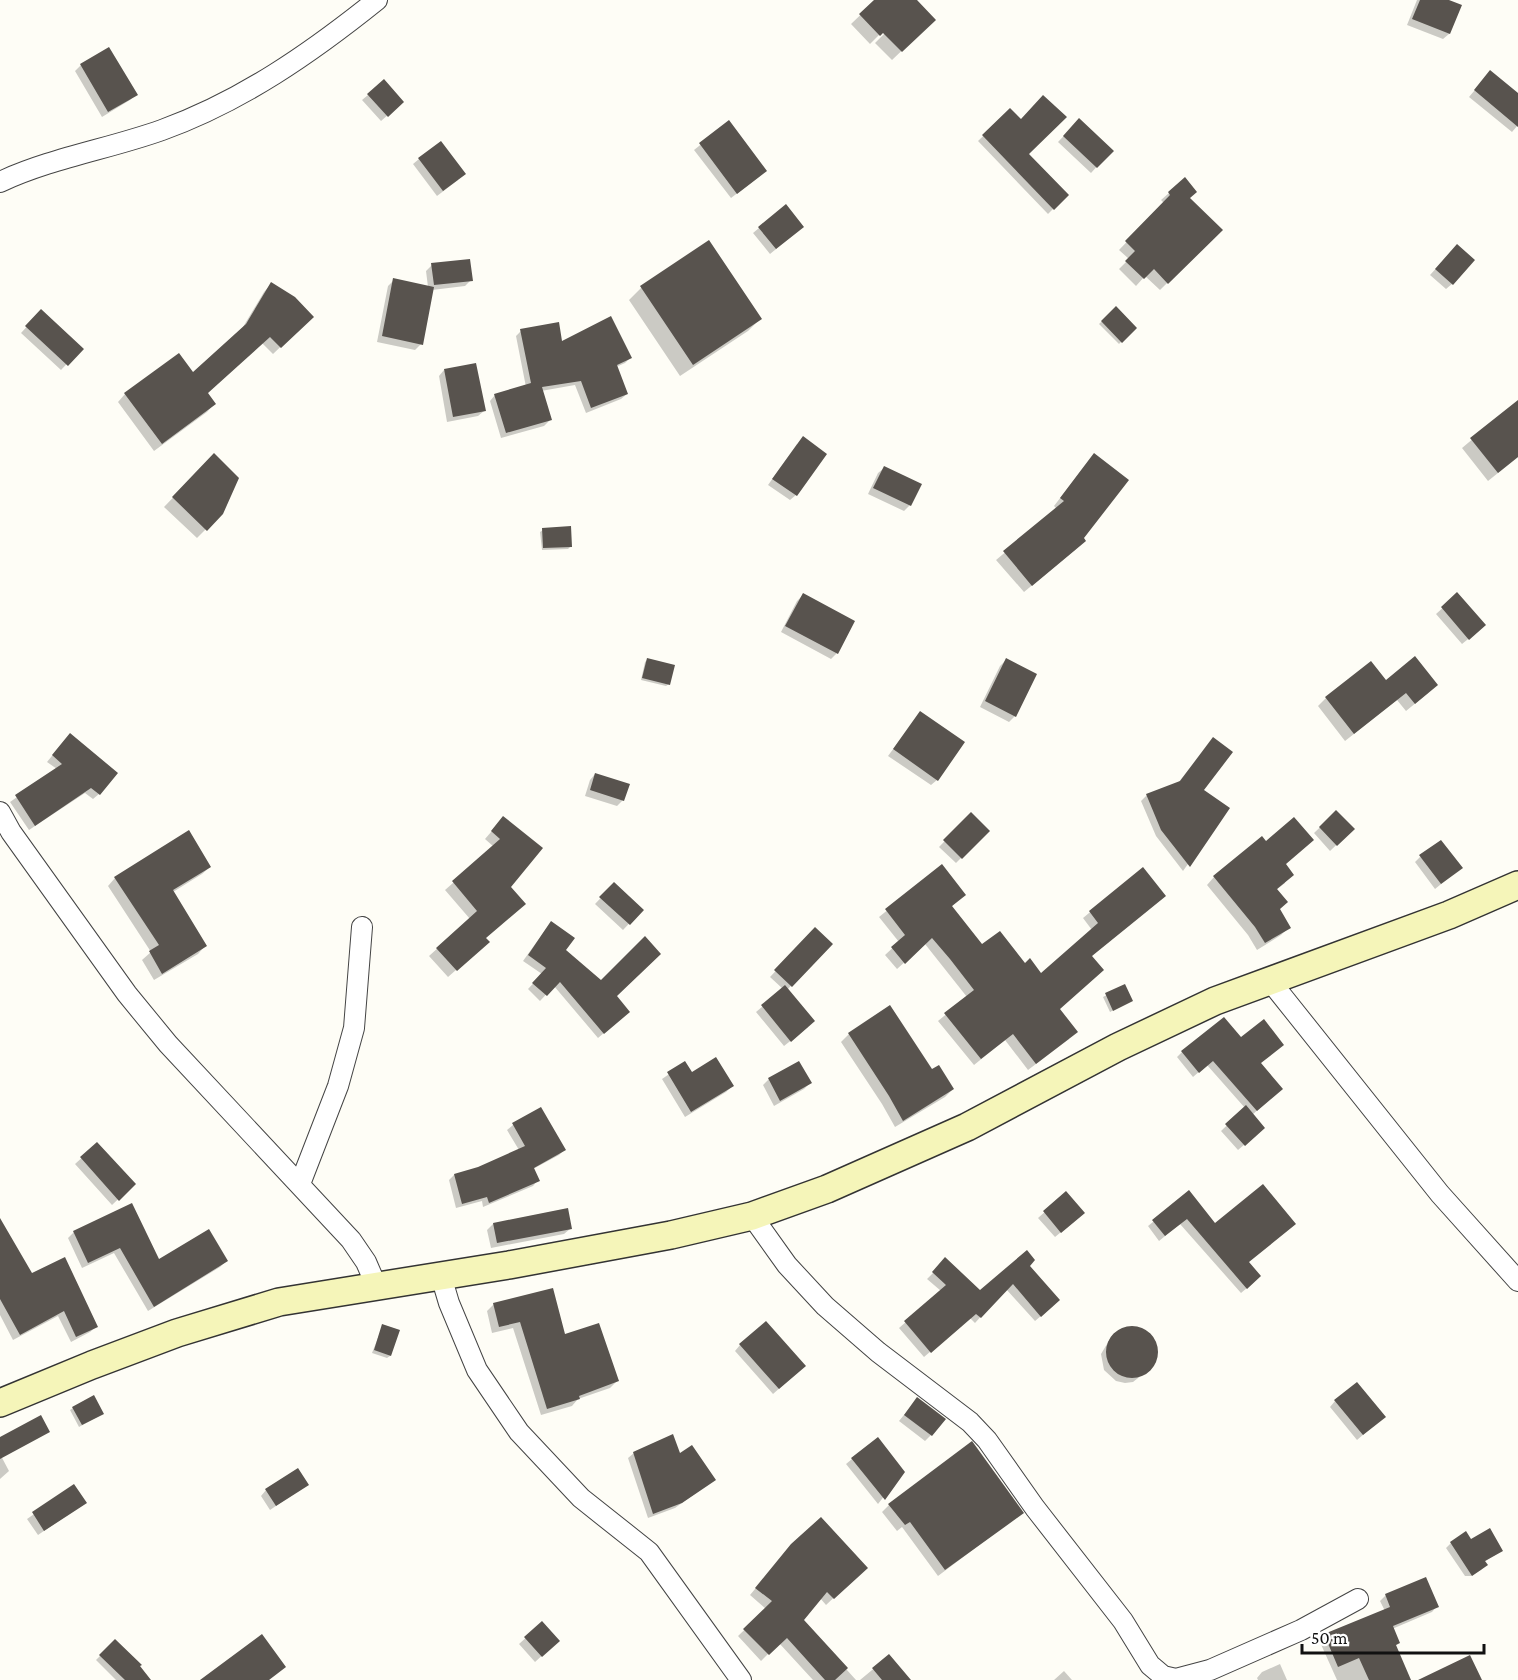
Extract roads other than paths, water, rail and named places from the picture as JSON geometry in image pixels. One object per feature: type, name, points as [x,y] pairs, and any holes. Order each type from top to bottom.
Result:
[{"type":"main road","points":[[0,1403],[92,1365],[188,1330],[279,1302],[509,1265],[670,1235],[752,1216],[827,1189],[967,1126],[1118,1047],[1215,1001],[1449,915],[1518,885]]},
{"type":"street","points":[[0,182],[63,159],[162,130],[231,101],[294,63],[377,0]]},
{"type":"street","points":[[0,812],[11,832],[127,994],[168,1044],[351,1240],[366,1262],[376,1286]]},
{"type":"street","points":[[300,1184],[338,1086],[354,1028],[362,927]]},
{"type":"street","points":[[1271,982],[1440,1194],[1518,1281]]},
{"type":"street","points":[[752,1216],[787,1265],[825,1306],[878,1352],[970,1422],[987,1440],[1035,1508],[1123,1621],[1150,1665],[1163,1676],[1176,1678],[1210,1670],[1301,1630],[1358,1599]]},
{"type":"street","points":[[441,1276],[477,1370],[519,1432],[581,1498],[649,1551],[741,1680]]}]
